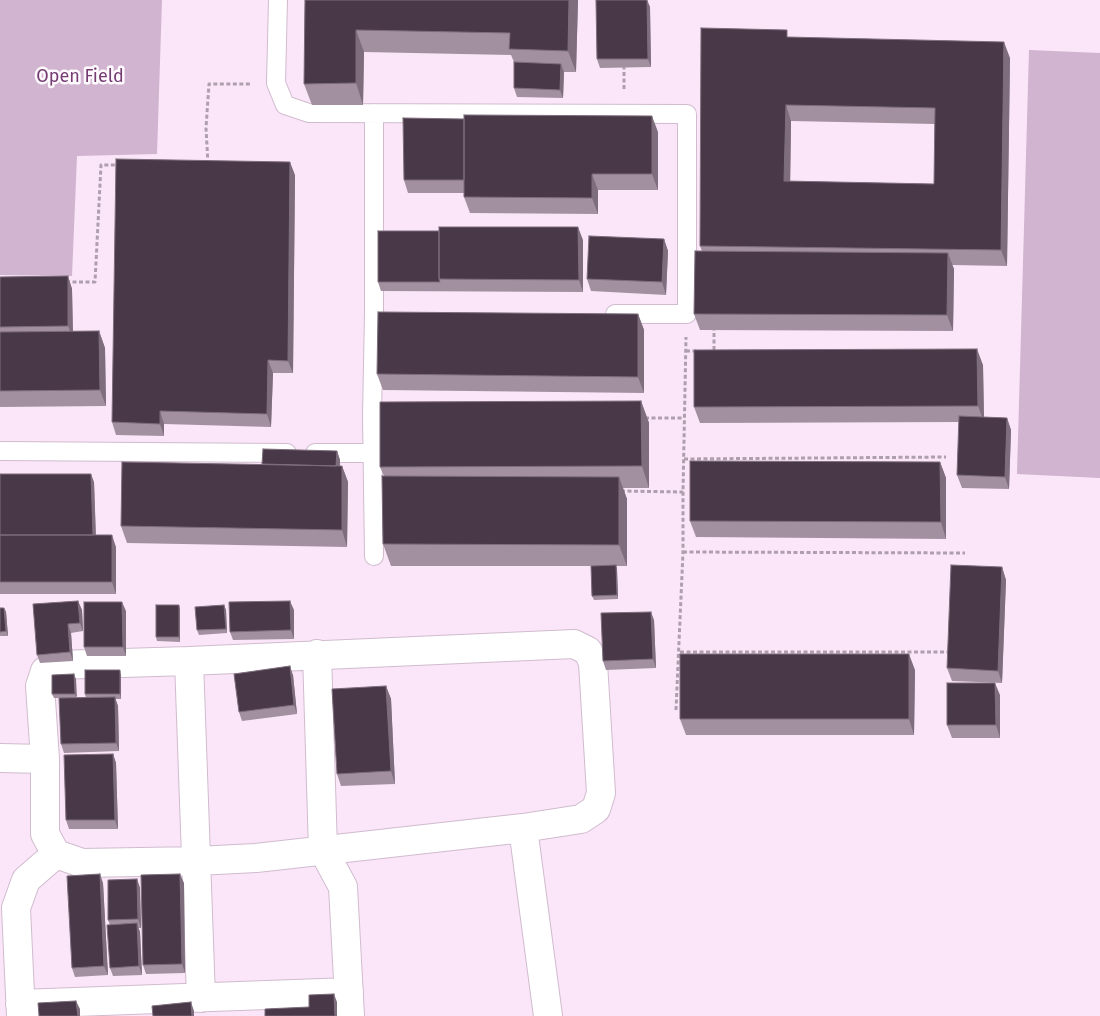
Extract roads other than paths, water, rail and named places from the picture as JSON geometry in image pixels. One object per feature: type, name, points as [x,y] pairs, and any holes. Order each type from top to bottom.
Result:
[{"type":"street","points":[[574,644],[588,651],[593,663],[601,792],[596,809],[581,819],[523,828],[256,858],[82,863],[56,854],[45,834],[45,758],[40,686],[45,671],[56,665],[189,661],[574,644]]},
{"type":"street","points":[[56,854],[26,880],[16,908],[21,1010],[141,1008],[201,998],[246,1006],[349,1004],[343,887],[323,850],[318,654]]},
{"type":"street","points":[[189,661],[201,998]]},
{"type":"street","points":[[0,758],[45,758]]},
{"type":"street","points":[[523,828],[548,1016]]},
{"type":"lane","points":[[278,0],[276,83],[285,105],[309,113],[687,114],[687,314],[599,314]]},
{"type":"lane","points":[[374,113],[372,453],[374,556]]},
{"type":"lane","points":[[374,313],[394,313]]},
{"type":"lane","points":[[0,451],[372,453]]},
{"type":"park label","name":"Open Field","points":[[80,77]]}]
